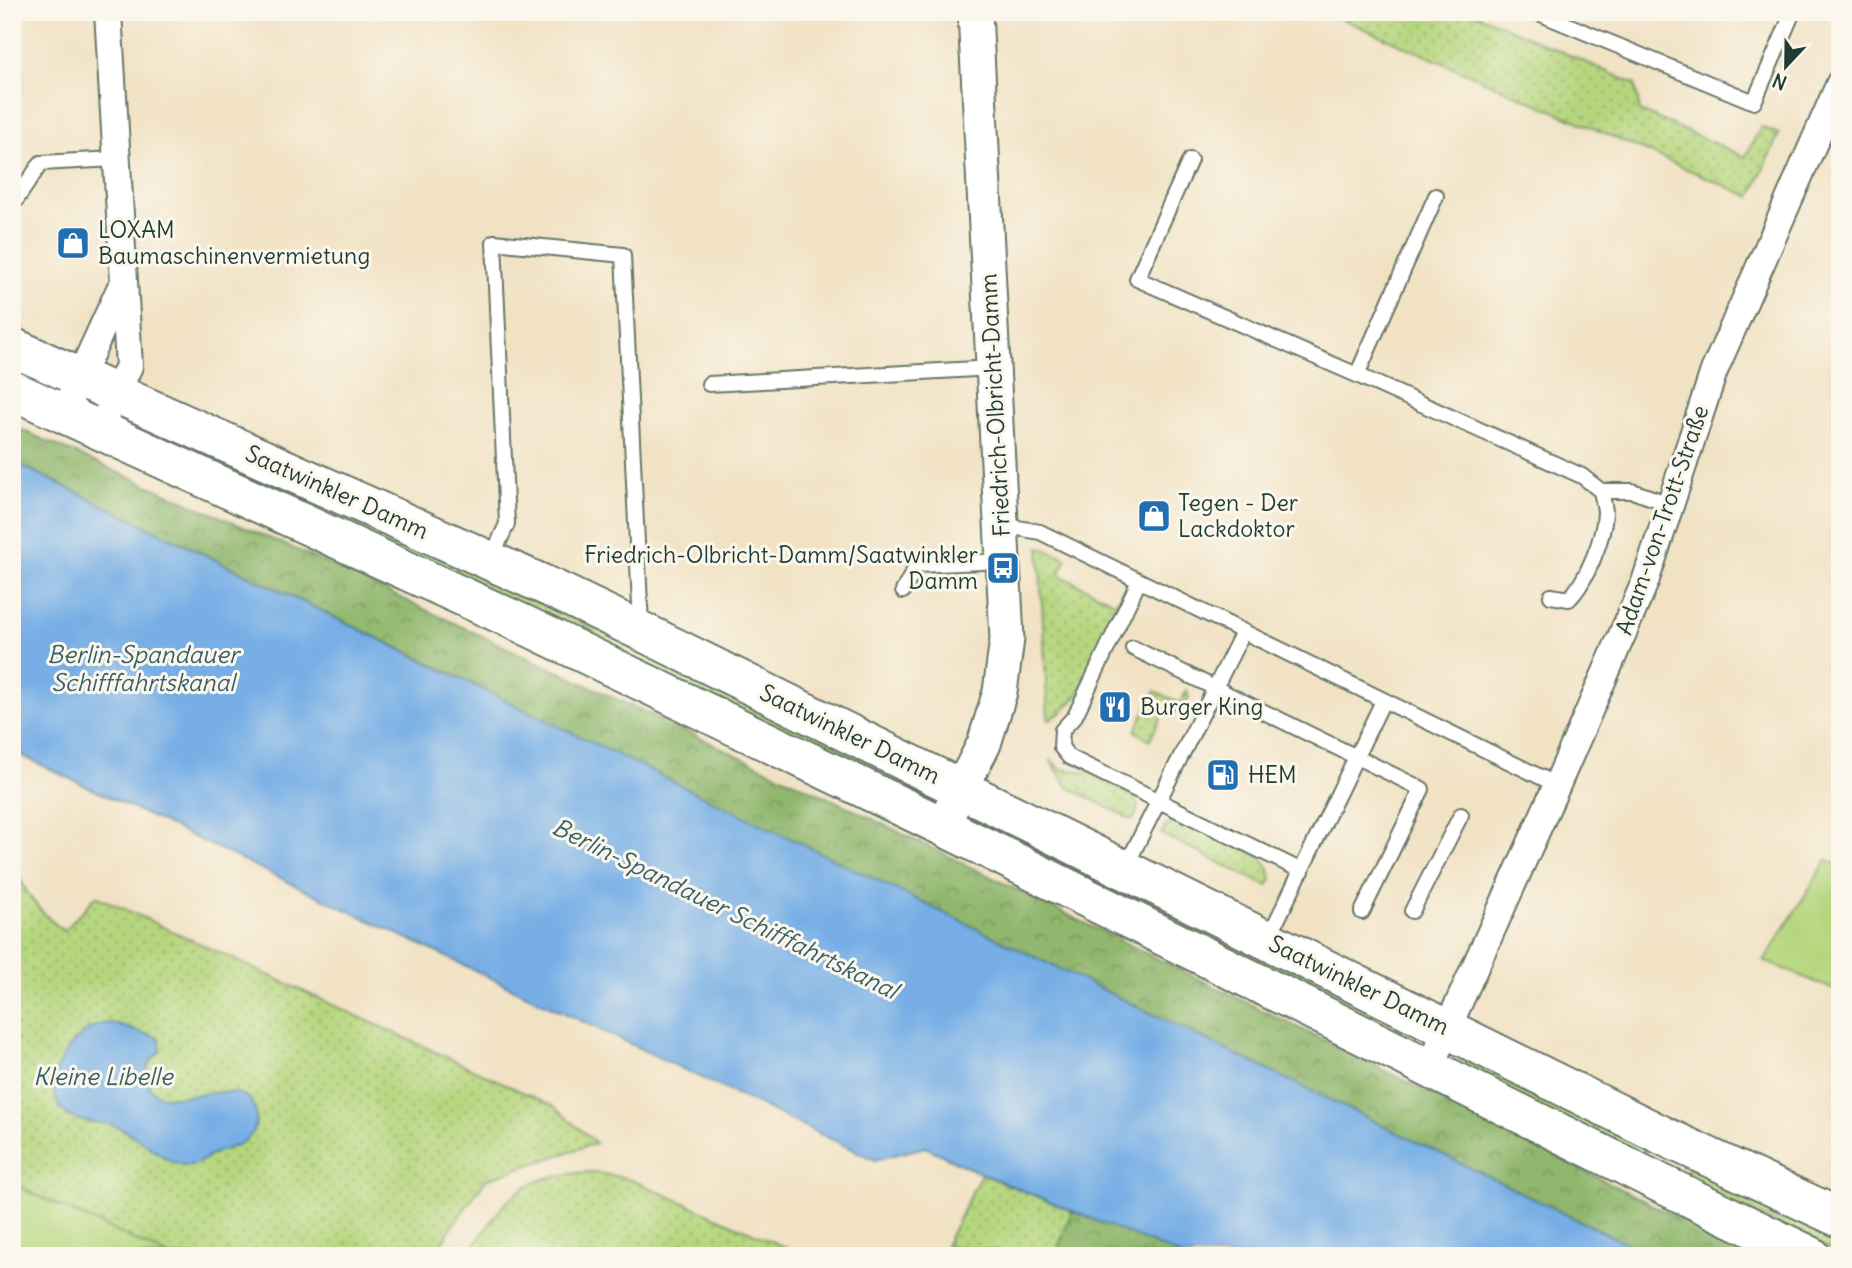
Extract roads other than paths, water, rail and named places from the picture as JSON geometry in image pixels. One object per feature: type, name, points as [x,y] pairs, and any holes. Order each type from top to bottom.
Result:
[{"type":"main road","name":"Saatwinkler Damm","points":[[12,347],[641,631],[1448,1029],[1669,1163],[1811,1256]]},
{"type":"main road","name":"Saatwinkler Damm","points":[[12,390],[525,625],[942,826],[1429,1069],[1669,1163],[1840,1218]]},
{"type":"street","points":[[100,430],[129,366],[122,285],[108,12]]},
{"type":"street","name":"Friedrich-Olbricht-Damm","points":[[942,826],[984,744],[1000,692],[1007,639],[975,12]]},
{"type":"street","name":"Adam-von-Trott-Straße","points":[[1429,1069],[1645,582],[1714,371],[1840,83]]},
{"type":"street","points":[[63,414],[122,285]]},
{"type":"lane","points":[[1546,14],[1754,102],[1793,12]]},
{"type":"lane","points":[[12,206],[41,163],[115,159]]},
{"type":"lane","points":[[1190,160],[1138,279],[1582,476],[1601,491],[1633,491],[1670,504]]},
{"type":"lane","points":[[1357,375],[1436,196]]},
{"type":"lane","points":[[491,561],[507,524],[494,242],[623,255],[641,631]]},
{"type":"lane","points":[[709,384],[993,368]]},
{"type":"lane","points":[[1551,596],[1569,599],[1580,588],[1594,559],[1605,513],[1601,491]]},
{"type":"lane","points":[[1002,525],[1040,532],[1557,785]]},
{"type":"lane","points":[[903,591],[917,565],[1003,562]]},
{"type":"lane","points":[[1139,581],[1075,716],[1062,730],[1061,747],[1069,757],[1302,871]]},
{"type":"lane","points":[[1124,869],[1242,632]]},
{"type":"lane","points":[[1133,648],[1422,789],[1362,912]]},
{"type":"lane","points":[[1268,940],[1383,701]]},
{"type":"lane","points":[[1412,911],[1461,815]]},
{"type":"water","name":"Berlin-Spandauer Schifffahrtskanal","points":[[12,461],[1652,1256],[1182,1256],[978,1172],[925,1147],[875,1160],[12,751]]},
{"type":"water","name":"Kleine Libelle","points":[[111,1023],[159,1038],[161,1051],[150,1062],[147,1073],[153,1091],[165,1096],[237,1093],[250,1100],[256,1115],[251,1135],[238,1145],[197,1163],[181,1165],[125,1130],[76,1119],[65,1113],[57,1102],[54,1090],[59,1064],[66,1052],[85,1032],[98,1025]]},
{"type":"place","name":"LOXAM Baumaschinenvermietung","points":[[73,243]]},
{"type":"place","name":"Tegen - Der Lackdoktor","points":[[1154,516]]},
{"type":"place","name":"Friedrich-Olbricht-Damm/Saatwinkler Damm","points":[[1003,568]]},
{"type":"place","name":"Burger King","points":[[1115,707]]},
{"type":"place","name":"HEM","points":[[1223,775]]}]
